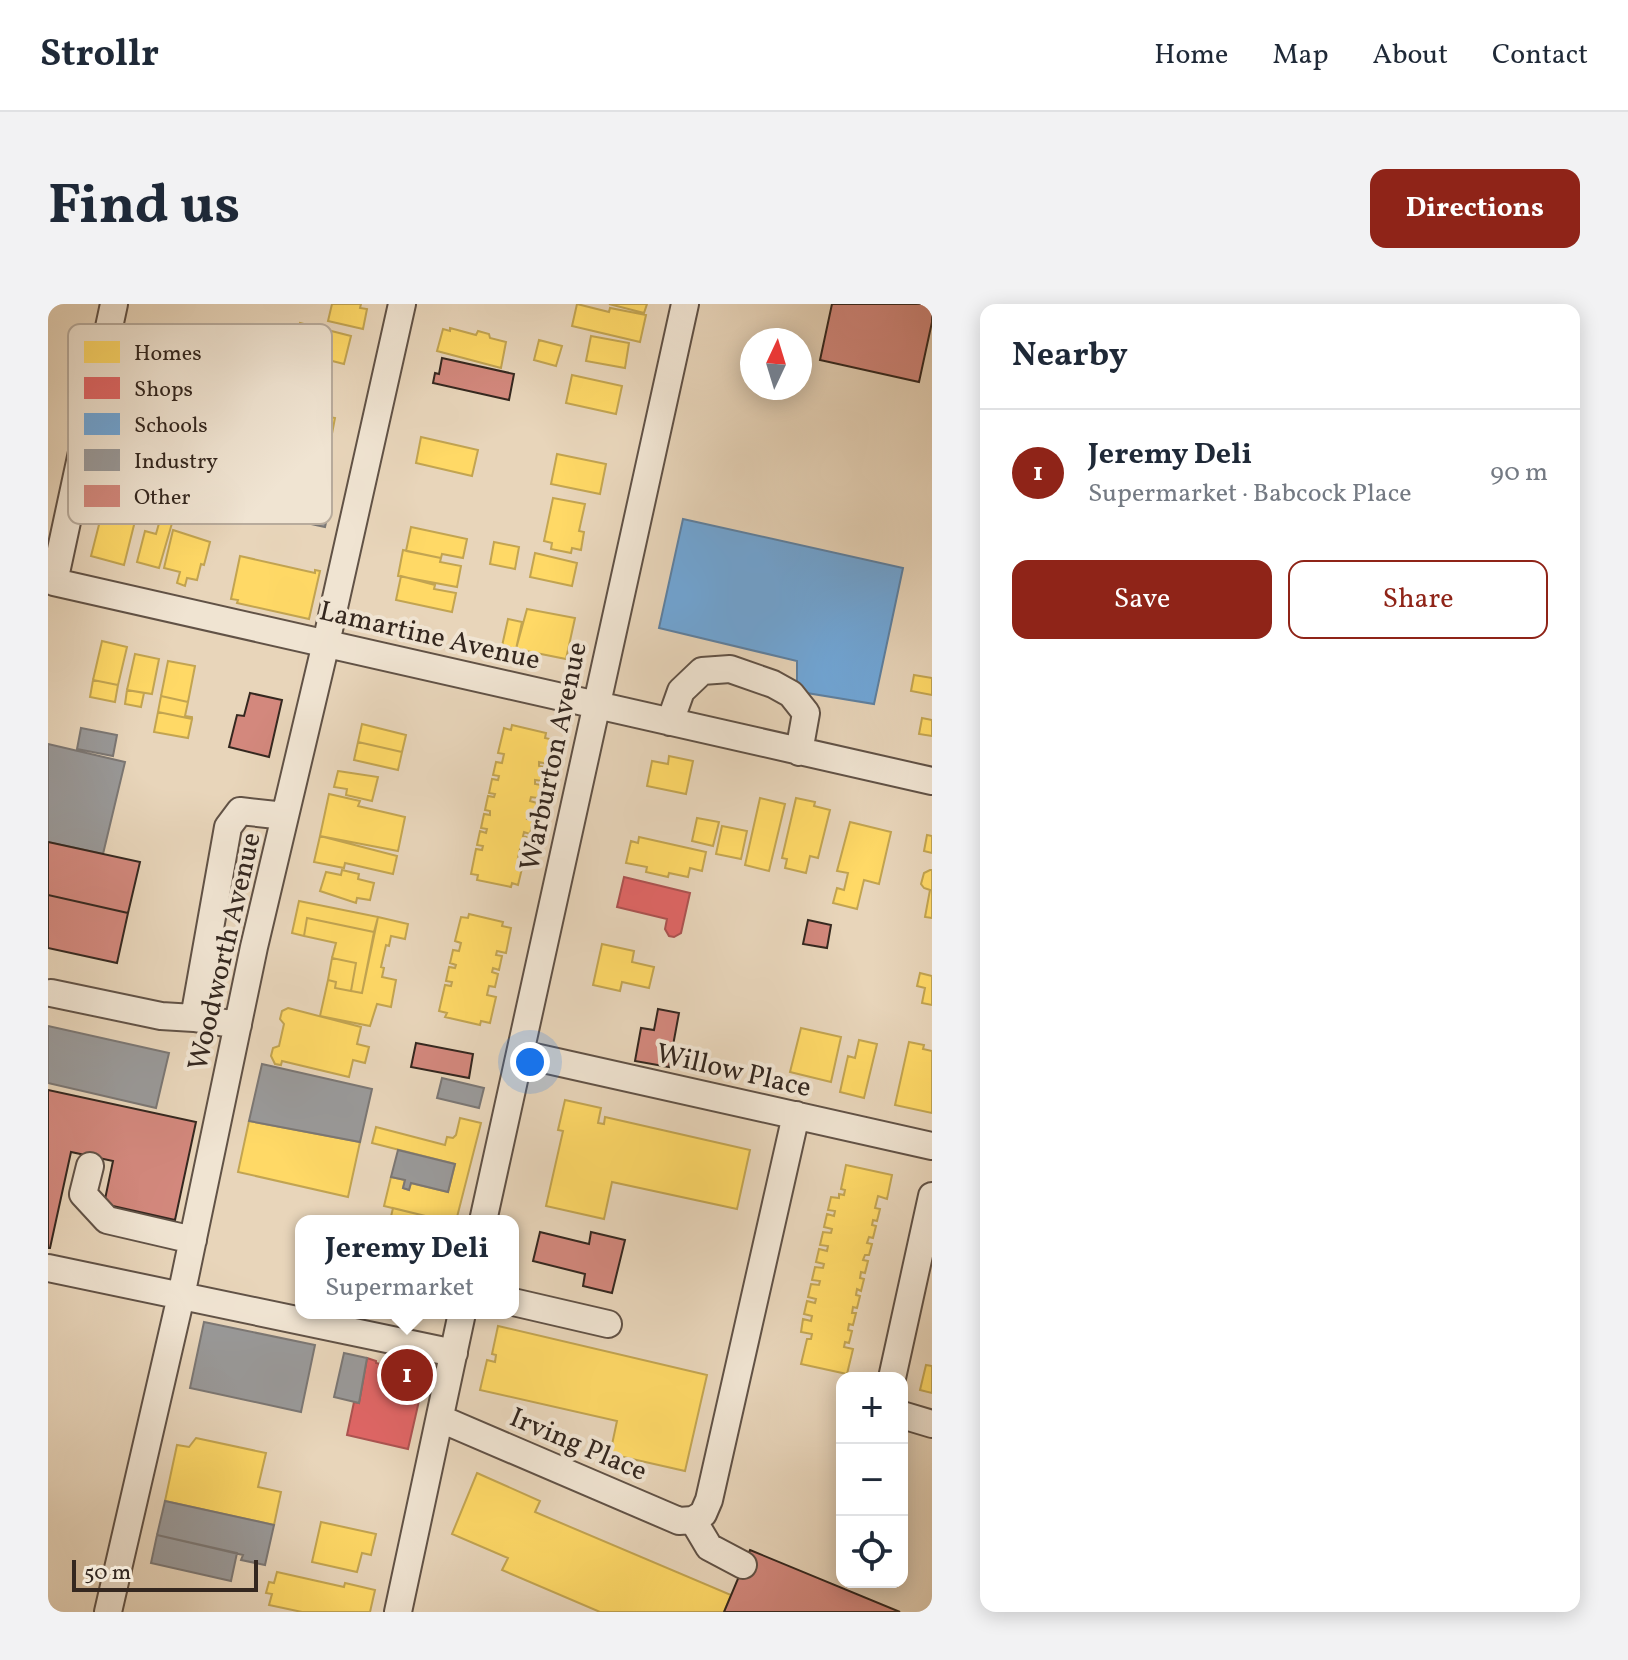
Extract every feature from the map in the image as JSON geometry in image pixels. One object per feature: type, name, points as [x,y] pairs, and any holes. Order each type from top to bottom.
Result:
[{"type":"street","name":"Lamartine Avenue","points":[[110,324],[114,304]]},
{"type":"street","name":"Woodworth Avenue","points":[[108,1612],[402,304]]},
{"type":"street","name":"Warburton Avenue","points":[[484,1215],[685,304]]},
{"type":"street","name":"Lamartine Avenue","points":[[68,517],[54,582],[932,781]]},
{"type":"street","points":[[670,722],[681,691],[702,671],[730,669],[791,694],[806,713],[799,752]]},
{"type":"street","points":[[194,1018],[228,827],[240,811],[285,816]]},
{"type":"street","points":[[51,993],[161,1016],[238,1025]]},
{"type":"street","name":"Willow Place","points":[[521,1054],[932,1146]]},
{"type":"street","points":[[743,1565],[709,1547],[693,1520],[703,1514],[709,1500],[796,1115]]},
{"type":"street","points":[[90,1166],[83,1194],[107,1220],[193,1240]]},
{"type":"street","points":[[893,1372],[932,1196]]},
{"type":"street","points":[[48,1268],[454,1353]]},
{"type":"street","points":[[519,1303],[608,1324]]},
{"type":"street","points":[[398,1612],[461,1319]]},
{"type":"street","points":[[908,1417],[932,1424]]},
{"type":"street","name":"Irving Place","points":[[441,1419],[679,1521],[693,1520]]},
{"type":"building: Homes","points":[[332,304],[361,304],[360,308],[367,309],[363,329],[328,321]]},
{"type":"building: Homes","points":[[577,304],[609,312],[610,308],[646,315],[640,342],[572,326]]},
{"type":"building: Homes","points":[[609,304],[647,304],[644,313]]},
{"type":"building: Homes","points":[[450,328],[476,335],[478,331],[506,342],[501,368],[437,351],[443,329],[450,331]]},
{"type":"building: Homes","points":[[332,331],[351,336],[344,364],[332,361]]},
{"type":"building: Homes","points":[[591,336],[629,343],[625,368],[586,361]]},
{"type":"building: Homes","points":[[539,340],[562,346],[556,366],[534,360]]},
{"type":"building: Homes","points":[[572,375],[622,386],[616,414],[566,403]]},
{"type":"building: Homes","points":[[421,437],[478,450],[472,476],[416,463]]},
{"type":"building: Homes","points":[[557,454],[606,464],[600,494],[551,484]]},
{"type":"building: Homes","points":[[553,498],[585,504],[579,531],[584,532],[581,550],[572,548],[571,553],[551,549],[552,543],[544,541]]},
{"type":"building: Homes","points":[[99,524],[134,524],[124,565],[91,556]]},
{"type":"building: Homes","points":[[159,524],[172,524],[159,568],[137,562],[145,531],[156,534]]},
{"type":"building: Homes","points":[[411,527],[467,539],[463,558],[442,554],[441,558],[406,551]]},
{"type":"building: Homes","points":[[173,530],[210,542],[197,580],[187,578],[185,586],[177,583],[180,572],[164,568]]},
{"type":"building: Homes","points":[[494,542],[519,547],[515,569],[490,564]]},
{"type":"building: Homes","points":[[403,550],[461,566],[457,587],[398,576]]},
{"type":"building: Homes","points":[[535,553],[577,563],[572,586],[530,577]]},
{"type":"building: Homes","points":[[240,556],[315,573],[315,570],[320,571],[309,619],[231,599]]},
{"type":"building: Homes","points":[[401,576],[435,585],[434,589],[456,593],[452,612],[396,600]]},
{"type":"building: Homes","points":[[527,609],[575,618],[566,659],[516,649]]},
{"type":"building: Homes","points":[[508,619],[522,622],[516,649],[502,646]]},
{"type":"building: Homes","points":[[102,641],[127,647],[118,685],[93,680]]},
{"type":"building: Homes","points":[[135,654],[159,659],[152,694],[127,690]]},
{"type":"building: Homes","points":[[168,661],[195,666],[188,702],[161,696]]},
{"type":"building: Homes","points":[[914,675],[932,678],[932,695],[911,691]]},
{"type":"building: Homes","points":[[93,680],[118,685],[115,702],[90,697]]},
{"type":"building: Homes","points":[[127,690],[144,693],[141,707],[125,704]]},
{"type":"building: Homes","points":[[161,696],[188,702],[185,716],[192,719],[158,712]]},
{"type":"building: Homes","points":[[158,712],[192,719],[188,738],[154,732]]},
{"type":"building: Homes","points":[[922,718],[932,720],[932,736],[919,734]]},
{"type":"building: Homes","points":[[362,724],[406,735],[402,752],[358,742]]},
{"type":"building: Homes","points":[[512,725],[546,733],[545,738],[554,740],[548,764],[539,762],[539,766],[545,767],[542,781],[535,780],[535,784],[541,785],[538,798],[531,797],[530,801],[537,803],[534,816],[528,815],[527,819],[533,820],[530,834],[524,832],[523,836],[529,838],[526,851],[520,849],[518,858],[524,860],[518,885],[512,883],[511,887],[477,880],[478,875],[471,874],[476,849],[482,850],[483,846],[477,845],[480,831],[486,833],[487,829],[481,828],[484,814],[490,815],[490,811],[485,810],[488,796],[494,797],[495,794],[489,793],[492,779],[498,780],[499,776],[493,775],[496,762],[502,763],[504,754],[498,753],[504,728],[511,730]]},
{"type":"building: Homes","points":[[358,742],[402,752],[398,770],[354,760]]},
{"type":"building: Homes","points":[[669,756],[693,761],[686,794],[647,786],[652,761],[668,764]]},
{"type":"building: Homes","points":[[338,771],[378,777],[372,801],[346,795],[347,789],[334,787]]},
{"type":"building: Homes","points":[[329,794],[360,801],[358,806],[405,817],[398,851],[320,836]]},
{"type":"building: Homes","points":[[760,798],[785,804],[769,871],[745,865]]},
{"type":"building: Homes","points":[[796,798],[815,802],[814,806],[830,810],[818,858],[810,856],[806,873],[785,868],[787,859],[782,858]]},
{"type":"building: Homes","points":[[697,818],[719,822],[713,846],[692,841]]},
{"type":"building: Homes","points":[[850,822],[891,832],[879,884],[864,880],[857,909],[833,903],[837,888],[844,890],[848,873],[837,871]]},
{"type":"building: Homes","points":[[722,826],[747,831],[741,859],[716,854]]},
{"type":"building: Homes","points":[[927,835],[932,836],[932,853],[924,851]]},
{"type":"building: Homes","points":[[320,836],[397,856],[393,874],[345,863],[344,868],[314,862]]},
{"type":"building: Homes","points":[[639,837],[706,852],[702,871],[690,868],[688,877],[669,873],[668,877],[646,872],[647,867],[626,863],[631,841],[638,843]]},
{"type":"building: Homes","points":[[342,870],[359,874],[358,879],[374,883],[370,900],[357,898],[356,903],[320,891],[326,872],[341,875]]},
{"type":"building: Homes","points":[[930,870],[932,918],[925,917],[930,890],[921,884],[924,873]]},
{"type":"building: Homes","points":[[299,901],[378,917],[374,932],[307,918],[304,936],[292,933]]},
{"type":"building: Homes","points":[[469,914],[503,922],[502,926],[511,928],[506,953],[497,951],[496,955],[502,956],[499,970],[493,968],[492,972],[498,974],[495,987],[489,986],[487,995],[496,997],[490,1023],[481,1021],[480,1025],[445,1017],[447,1013],[439,1011],[445,985],[451,986],[452,982],[446,981],[449,967],[455,968],[456,965],[450,963],[453,950],[459,951],[461,943],[455,941],[461,917],[468,918]]},
{"type":"building: Homes","points":[[378,917],[408,924],[405,939],[391,936],[381,967],[384,968],[382,977],[396,980],[391,1007],[377,1004],[370,1026],[320,1016],[328,980],[336,982],[335,988],[362,993]]},
{"type":"building: Homes","points":[[307,918],[374,932],[362,993],[351,991],[356,963],[332,958],[336,943],[304,936]]},
{"type":"building: Homes","points":[[602,944],[634,951],[632,962],[654,967],[649,988],[622,982],[620,991],[593,985]]},
{"type":"building: Homes","points":[[332,958],[356,963],[351,991],[335,988],[336,982],[328,980]]},
{"type":"building: Homes","points":[[920,973],[932,976],[932,1005],[922,1003],[925,988],[917,986]]},
{"type":"building: Homes","points":[[288,1008],[361,1027],[357,1044],[369,1047],[365,1063],[353,1060],[349,1077],[282,1061],[281,1065],[275,1064],[271,1056],[273,1048],[279,1046],[284,1024],[280,1019],[282,1011]]},
{"type":"building: Homes","points":[[801,1028],[841,1037],[831,1082],[790,1072]]},
{"type":"building: Homes","points":[[859,1040],[877,1044],[864,1098],[840,1092],[848,1056],[855,1058]]},
{"type":"building: Homes","points":[[909,1042],[924,1045],[923,1049],[932,1051],[932,1113],[895,1105]]},
{"type":"building: Homes","points":[[565,1100],[601,1108],[598,1123],[604,1124],[605,1117],[750,1150],[737,1209],[612,1182],[604,1219],[546,1206],[563,1131],[558,1130]]},
{"type":"building: Homes","points":[[460,1118],[481,1123],[458,1215],[421,1215],[384,1206],[391,1177],[405,1180],[403,1188],[409,1190],[411,1183],[448,1192],[455,1164],[372,1143],[376,1127],[445,1145],[447,1137],[456,1135]]},
{"type":"building: Homes","points":[[249,1121],[360,1142],[348,1197],[238,1172]]},
{"type":"building: Homes","points":[[846,1165],[892,1175],[887,1199],[878,1196],[875,1208],[880,1209],[877,1221],[873,1220],[872,1225],[876,1226],[873,1238],[869,1237],[867,1243],[872,1244],[869,1255],[865,1255],[863,1260],[868,1261],[865,1273],[861,1272],[860,1278],[864,1279],[861,1291],[857,1289],[856,1295],[860,1296],[857,1308],[853,1307],[852,1313],[856,1313],[853,1325],[849,1324],[848,1330],[852,1331],[849,1343],[845,1342],[844,1347],[853,1349],[847,1372],[801,1364],[807,1339],[811,1339],[812,1334],[801,1332],[803,1319],[811,1321],[812,1316],[804,1314],[807,1301],[815,1303],[816,1299],[808,1297],[811,1284],[819,1285],[820,1281],[812,1280],[815,1267],[823,1268],[824,1264],[816,1262],[819,1249],[827,1251],[828,1246],[820,1245],[823,1232],[831,1233],[832,1229],[824,1227],[827,1214],[834,1216],[835,1211],[828,1210],[831,1197],[844,1195],[845,1190],[841,1189]]},
{"type":"building: Homes","points":[[393,1208],[422,1215],[391,1215]]},
{"type":"building: Homes","points":[[498,1326],[707,1375],[685,1471],[610,1454],[617,1421],[480,1390],[487,1360],[495,1362],[496,1355],[492,1354]]},
{"type":"building: Homes","points":[[926,1365],[932,1366],[932,1393],[920,1390]]},
{"type":"building: Homes","points":[[196,1438],[266,1453],[258,1487],[281,1492],[274,1525],[165,1501],[177,1445],[189,1447]]},
{"type":"building: Homes","points":[[477,1473],[540,1501],[535,1512],[731,1595],[724,1612],[600,1612],[502,1570],[508,1558],[452,1534]]},
{"type":"building: Homes","points":[[321,1522],[376,1534],[371,1555],[362,1553],[357,1572],[312,1562]]},
{"type":"building: Homes","points":[[277,1572],[344,1587],[345,1583],[375,1590],[370,1612],[302,1612],[269,1605],[272,1594],[266,1593],[269,1582],[274,1583]]},
{"type":"building: Shops","points":[[624,877],[690,893],[681,933],[669,936],[665,929],[667,919],[617,907]]},
{"type":"building: Shops","points":[[367,1358],[415,1372],[416,1368],[426,1370],[408,1449],[347,1435],[354,1402],[359,1403]]},
{"type":"building: Schools","points":[[683,519],[903,568],[874,704],[807,693],[797,683],[797,661],[659,628]]},
{"type":"building: Industry","points":[[81,728],[117,735],[113,756],[77,749]]},
{"type":"building: Industry","points":[[48,744],[125,762],[103,854],[48,842]]},
{"type":"building: Industry","points":[[48,1026],[169,1053],[156,1108],[48,1083]]},
{"type":"building: Industry","points":[[262,1064],[372,1089],[360,1142],[249,1121]]},
{"type":"building: Industry","points":[[442,1078],[484,1088],[479,1108],[437,1098]]},
{"type":"building: Industry","points":[[398,1150],[455,1164],[448,1192],[411,1183],[409,1190],[403,1188],[405,1180],[391,1177]]},
{"type":"building: Industry","points":[[204,1322],[315,1345],[301,1412],[190,1388]]},
{"type":"building: Industry","points":[[344,1353],[367,1358],[359,1403],[334,1397]]},
{"type":"building: Industry","points":[[165,1501],[274,1525],[265,1565],[241,1560],[243,1555],[157,1535]]},
{"type":"building: Industry","points":[[157,1535],[237,1553],[231,1581],[151,1563]]},
{"type":"building: Other","points":[[832,304],[932,304],[932,322],[919,382],[820,360]]},
{"type":"building: Other","points":[[442,358],[514,374],[509,400],[433,383],[435,373],[439,374]]},
{"type":"building: Other","points":[[250,693],[282,700],[269,757],[229,747],[237,715],[244,716]]},
{"type":"building: Other","points":[[48,842],[140,862],[128,913],[48,895]]},
{"type":"building: Other","points":[[48,895],[128,913],[117,963],[48,948]]},
{"type":"building: Other","points":[[808,920],[831,925],[827,948],[803,944]]},
{"type":"building: Other","points":[[658,1009],[679,1013],[669,1067],[635,1061],[641,1028],[654,1030]]},
{"type":"building: Other","points":[[416,1043],[473,1054],[469,1078],[411,1067]]},
{"type":"building: Other","points":[[48,1090],[196,1122],[175,1220],[104,1204],[113,1161],[71,1152],[48,1248]]},
{"type":"building: Other","points":[[540,1232],[589,1244],[591,1232],[625,1240],[612,1293],[583,1286],[585,1274],[533,1261]]},
{"type":"building: Other","points":[[750,1550],[900,1612],[724,1612]]},
{"type":"place","name":"Jeremy Deli","points":[[407,1375]]}]
